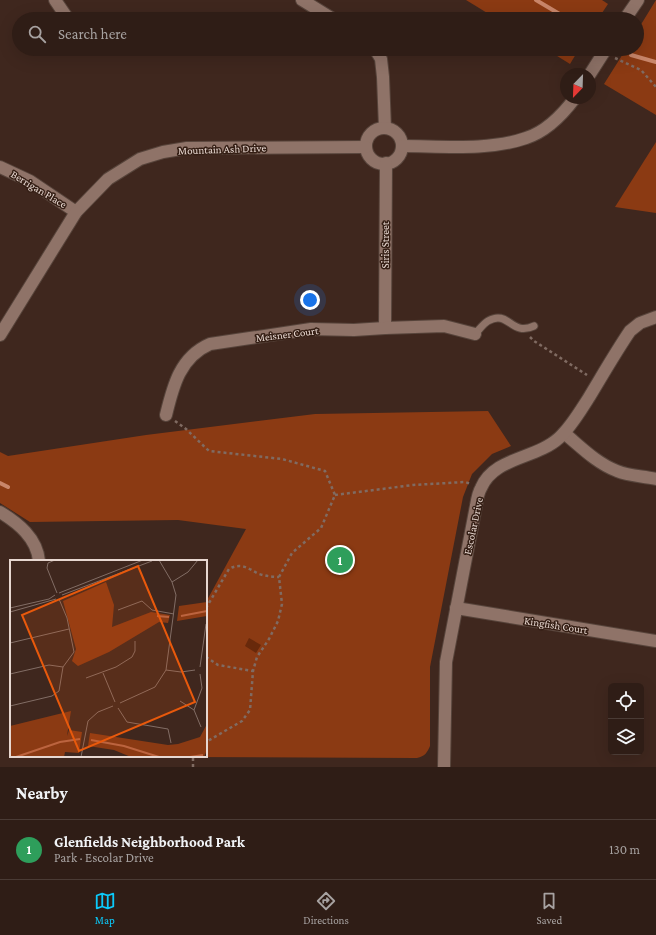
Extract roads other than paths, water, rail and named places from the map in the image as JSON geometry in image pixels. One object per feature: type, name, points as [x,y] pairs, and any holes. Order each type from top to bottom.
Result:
[{"type":"street","points":[[55,0],[63,12]]},
{"type":"street","points":[[302,0],[322,12]]},
{"type":"street","points":[[630,12],[638,0]]},
{"type":"street","points":[[379,56],[383,71],[385,128]]},
{"type":"street","points":[[594,68],[602,56]]},
{"type":"street","points":[[402,146],[491,146],[527,138],[552,123],[569,104]]},
{"type":"street","points":[[385,128],[392,130],[397,134],[402,146],[397,158],[386,163],[379,163],[372,159],[368,154],[366,147],[367,139],[371,133],[378,129],[385,128]]},
{"type":"street","name":"Mountain Ash Drive","points":[[0,335],[76,212],[108,179],[140,159],[163,152],[187,148],[366,147]]},
{"type":"street","name":"Siris Street","points":[[385,328],[386,163]]},
{"type":"street","name":"Berrigan Place","points":[[0,167],[30,181],[76,212]]},
{"type":"street","name":"Escolar Drive","points":[[444,767],[446,662],[476,506],[481,488],[485,481],[497,469],[506,463],[542,450],[558,439],[576,417],[630,332],[640,323],[656,317]]},
{"type":"street","name":"Meisner Court","points":[[166,415],[174,386],[183,366],[190,356],[199,348],[210,344],[311,329],[354,330],[444,326],[475,334]]},
{"type":"street","points":[[564,433],[596,459],[608,466],[627,474],[656,479]]},
{"type":"street","points":[[0,512],[22,527],[34,544],[39,560]]},
{"type":"street","name":"Kingfish Court","points":[[456,608],[656,642]]},
{"type":"lane","points":[[475,334],[487,322],[494,318],[504,319],[520,329],[534,326]]},
{"type":"waterway","points":[[536,0],[556,12]]},
{"type":"waterway","points":[[635,56],[656,62]]},
{"type":"waterway","points":[[0,483],[8,487]]},
{"type":"place","name":"Glenfields Neighborhood Park","points":[[340,560]]}]
